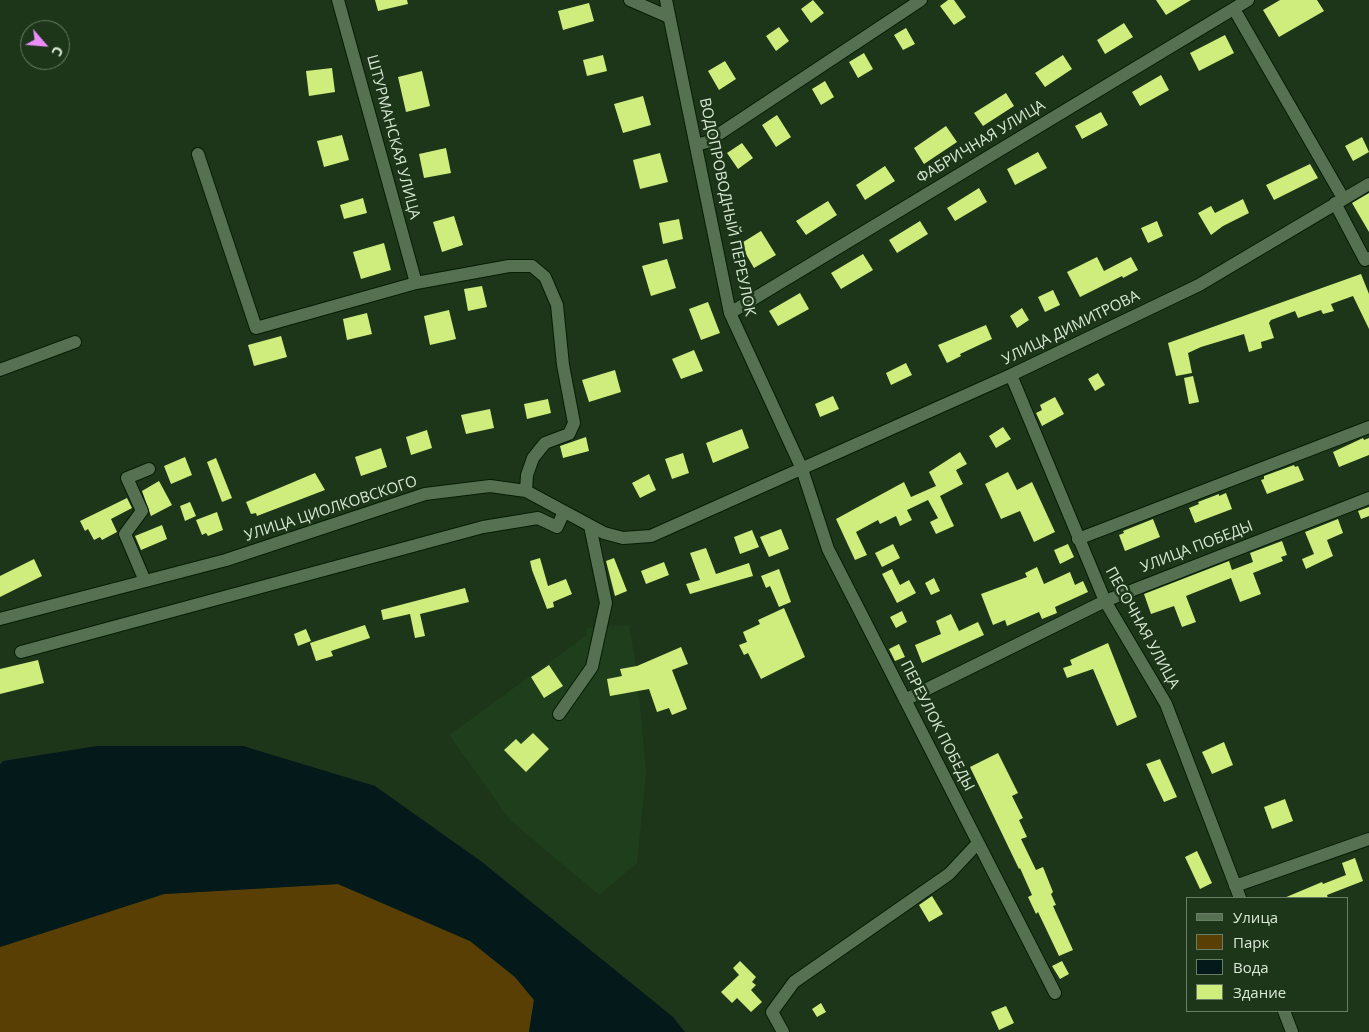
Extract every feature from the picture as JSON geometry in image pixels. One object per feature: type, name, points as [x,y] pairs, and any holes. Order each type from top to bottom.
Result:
[{"type":"street","name":"ШТУРМАНСКАЯ УЛИЦА","points":[[338,0],[416,284]]},
{"type":"street","points":[[630,0],[669,17]]},
{"type":"street","name":"ВОДОПРОВОДНЫЙ ПЕРЕУЛОК","points":[[666,0],[701,143],[730,313],[802,469]]},
{"type":"street","points":[[701,143],[921,0]]},
{"type":"street","name":"ФАБРИЧНАЯ УЛИЦА","points":[[730,313],[1248,0]]},
{"type":"street","points":[[1234,9],[1339,200],[1366,260],[1369,258]]},
{"type":"street","points":[[198,154],[256,328],[416,284],[509,266],[532,266],[545,278],[558,305],[563,364],[574,423],[569,434],[545,443],[533,458],[527,475],[526,491]]},
{"type":"street","name":"УЛИЦА ДИМИТРОВА","points":[[776,481],[1011,375],[1199,285],[1339,200],[1369,184]]},
{"type":"street","points":[[0,370],[75,342]]},
{"type":"street","name":"ПЕСОЧНАЯ УЛИЦА","points":[[1011,375],[1105,600],[1166,704],[1238,892]]},
{"type":"street","points":[[1078,538],[1369,427]]},
{"type":"street","points":[[145,581],[125,534],[142,511],[127,478],[149,469]]},
{"type":"street","name":"ПЕРЕУЛОК ПОБЕДЫ","points":[[802,469],[828,549],[1055,993]]},
{"type":"street","name":"УЛИЦА ЦИОЛКОВСКОГО","points":[[0,619],[226,560],[425,494],[490,486],[526,491],[604,533],[623,538],[651,536],[776,481]]},
{"type":"street","name":"УЛИЦА ПОБЕДЫ","points":[[905,700],[1105,600],[1369,498]]},
{"type":"street","points":[[21,652],[483,527],[538,518],[557,527],[564,512]]},
{"type":"street","points":[[559,714],[592,667],[606,603],[590,526]]},
{"type":"street","points":[[1238,892],[1369,839]]},
{"type":"street","points":[[783,1032],[772,1012],[794,982],[949,874],[978,843]]},
{"type":"street","points":[[1284,1012],[1292,1032]]},
{"type":"shaded area","points":[[629,625],[637,671],[646,773],[637,863],[599,895],[510,820],[449,735],[587,635],[587,628]]},
{"type":"green space","points":[[338,884],[470,941],[515,977],[534,1000],[529,1032],[0,1032],[0,947],[164,894]]},
{"type":"water","points":[[97,746],[243,746],[375,786],[482,862],[673,1017],[685,1032],[529,1032],[534,1000],[515,977],[470,941],[338,884],[164,894],[0,947],[0,765],[3,761]]},
{"type":"building","points":[[375,0],[407,0],[408,4],[378,11]]},
{"type":"building","points":[[813,0],[824,13],[811,23],[801,9]]},
{"type":"building","points":[[948,0],[954,0],[966,17],[954,25],[940,6]]},
{"type":"building","points":[[1156,0],[1191,0],[1166,15]]},
{"type":"building","points":[[1280,0],[1317,0],[1324,11],[1279,37],[1263,10]]},
{"type":"building","points":[[589,3],[594,21],[563,30],[558,11]]},
{"type":"building","points":[[1124,23],[1133,37],[1105,54],[1097,40]]},
{"type":"building","points":[[779,27],[789,41],[776,51],[766,36]]},
{"type":"building","points":[[906,28],[915,44],[903,50],[894,35]]},
{"type":"building","points":[[1225,35],[1234,53],[1199,71],[1190,53]]},
{"type":"building","points":[[864,53],[873,69],[858,78],[849,62]]},
{"type":"building","points":[[603,55],[607,71],[587,76],[583,60]]},
{"type":"building","points":[[1063,55],[1072,69],[1045,87],[1035,73]]},
{"type":"building","points":[[725,61],[736,79],[719,90],[708,71]]},
{"type":"building","points":[[332,68],[335,92],[309,96],[306,71]]},
{"type":"building","points":[[422,71],[430,106],[406,112],[398,77]]},
{"type":"building","points":[[1161,75],[1169,90],[1140,106],[1132,92]]},
{"type":"building","points":[[825,81],[834,97],[821,105],[812,89]]},
{"type":"building","points":[[1006,93],[1014,106],[983,126],[974,113]]},
{"type":"building","points":[[643,96],[651,125],[623,133],[614,104]]},
{"type":"building","points":[[1101,112],[1108,125],[1082,139],[1075,126]]},
{"type":"building","points":[[777,115],[791,137],[776,147],[762,125]]},
{"type":"building","points":[[946,126],[957,142],[924,164],[914,148]]},
{"type":"building","points":[[342,135],[349,160],[324,167],[317,141]]},
{"type":"building","points":[[1362,137],[1369,152],[1353,161],[1345,146]]},
{"type":"building","points":[[742,143],[753,158],[738,169],[727,153]]},
{"type":"building","points":[[446,148],[451,173],[424,178],[419,154]]},
{"type":"building","points":[[1038,152],[1047,168],[1015,185],[1007,169]]},
{"type":"building","points":[[660,153],[668,182],[640,189],[633,160]]},
{"type":"building","points":[[1310,164],[1318,178],[1274,200],[1266,185]]},
{"type":"building","points":[[885,166],[895,181],[865,200],[856,185]]},
{"type":"building","points":[[979,188],[987,202],[955,221],[947,208]]},
{"type":"building","points":[[1369,193],[1369,232],[1352,203]]},
{"type":"building","points":[[363,198],[367,213],[344,219],[340,205]]},
{"type":"building","points":[[1243,199],[1249,213],[1223,226],[1211,235],[1198,213],[1211,206],[1215,213]]},
{"type":"building","points":[[828,201],[837,215],[806,235],[796,221]]},
{"type":"building","points":[[454,216],[463,245],[442,252],[433,222]]},
{"type":"building","points":[[679,219],[683,239],[663,244],[659,223]]},
{"type":"building","points":[[920,221],[928,234],[897,253],[889,240]]},
{"type":"building","points":[[1157,221],[1163,236],[1148,243],[1141,228]]},
{"type":"building","points":[[761,231],[776,255],[754,268],[740,244]]},
{"type":"building","points":[[384,243],[391,270],[361,279],[353,252]]},
{"type":"building","points":[[863,254],[873,270],[841,289],[831,273]]},
{"type":"building","points":[[1097,257],[1104,271],[1131,257],[1138,270],[1080,297],[1067,272]]},
{"type":"building","points":[[667,259],[676,288],[651,296],[642,266]]},
{"type":"building","points":[[1361,274],[1369,294],[1369,329],[1353,296],[1331,304],[1334,311],[1323,314],[1321,310],[1298,318],[1295,311],[1271,320],[1269,323],[1274,338],[1261,342],[1262,348],[1249,352],[1244,334],[1201,347],[1188,353],[1192,373],[1176,376],[1168,343]]},
{"type":"building","points":[[482,286],[487,307],[468,311],[464,289]]},
{"type":"building","points":[[1053,290],[1060,305],[1045,312],[1038,297]]},
{"type":"building","points":[[800,293],[809,309],[778,326],[769,311]]},
{"type":"building","points":[[708,302],[720,333],[701,340],[689,309]]},
{"type":"building","points":[[1022,308],[1029,320],[1017,328],[1010,316]]},
{"type":"building","points":[[449,310],[456,339],[430,345],[424,316]]},
{"type":"building","points":[[367,313],[372,334],[347,340],[343,319]]},
{"type":"building","points":[[986,325],[992,339],[960,354],[961,356],[947,363],[938,345]]},
{"type":"building","points":[[281,336],[287,357],[254,366],[248,345]]},
{"type":"building","points":[[694,350],[703,371],[681,379],[672,359]]},
{"type":"building","points":[[906,363],[912,375],[891,385],[886,373]]},
{"type":"building","points":[[615,370],[621,392],[589,402],[582,380]]},
{"type":"building","points":[[1098,373],[1105,385],[1095,391],[1088,379]]},
{"type":"building","points":[[1193,376],[1199,402],[1189,404],[1184,378]]},
{"type":"building","points":[[833,396],[839,409],[820,417],[815,404]]},
{"type":"building","points":[[1055,397],[1064,414],[1042,426],[1036,413],[1042,410],[1040,405]]},
{"type":"building","points":[[548,399],[551,413],[527,419],[524,404]]},
{"type":"building","points":[[490,409],[494,428],[466,434],[461,415]]},
{"type":"building","points":[[1003,427],[1011,439],[996,448],[989,436]]},
{"type":"building","points":[[742,429],[749,448],[713,463],[706,443]]},
{"type":"building","points":[[427,430],[432,448],[411,455],[406,437]]},
{"type":"building","points":[[586,437],[589,451],[563,458],[560,446]]},
{"type":"building","points":[[1363,438],[1364,440],[1369,438],[1369,455],[1339,467],[1333,452]]},
{"type":"building","points":[[381,448],[387,467],[361,476],[355,457]]},
{"type":"building","points":[[960,452],[967,464],[956,470],[963,484],[940,496],[954,526],[936,534],[930,522],[938,518],[928,500],[907,510],[912,520],[900,526],[896,516],[880,524],[878,520],[856,532],[867,555],[855,560],[836,519],[904,482],[911,497],[936,486],[929,472]]},
{"type":"building","points":[[683,453],[689,473],[672,479],[665,459]]},
{"type":"building","points":[[185,457],[192,475],[171,484],[164,466]]},
{"type":"building","points":[[216,458],[232,498],[222,502],[207,462]]},
{"type":"building","points":[[1294,465],[1295,467],[1298,466],[1304,480],[1267,494],[1261,480],[1264,479],[1264,476]]},
{"type":"building","points":[[1008,472],[1017,490],[1032,482],[1055,532],[1034,542],[1020,511],[1001,519],[985,484]]},
{"type":"building","points":[[315,473],[325,490],[257,516],[256,513],[251,514],[246,502]]},
{"type":"building","points":[[649,474],[656,490],[640,498],[632,483]]},
{"type":"building","points":[[159,481],[172,505],[151,516],[142,491]]},
{"type":"building","points":[[1226,493],[1232,509],[1195,523],[1189,508],[1199,504],[1198,502]]},
{"type":"building","points":[[127,498],[132,508],[111,519],[117,532],[102,540],[100,537],[94,540],[88,529],[85,531],[80,521]]},
{"type":"building","points":[[190,502],[196,516],[185,521],[180,506]]},
{"type":"building","points":[[1369,507],[1369,516],[1361,519],[1358,511]]},
{"type":"building","points":[[217,512],[223,530],[208,536],[206,533],[202,535],[196,520]]},
{"type":"building","points":[[1153,519],[1160,537],[1125,551],[1119,535],[1124,533],[1123,531]]},
{"type":"building","points":[[1338,519],[1343,533],[1327,540],[1333,556],[1306,569],[1302,559],[1314,554],[1305,532]]},
{"type":"building","points":[[162,525],[167,539],[141,550],[135,536]]},
{"type":"building","points":[[781,529],[789,549],[769,557],[760,537]]},
{"type":"building","points":[[752,530],[759,547],[740,554],[734,537]]},
{"type":"building","points":[[1282,541],[1287,555],[1281,557],[1283,561],[1253,573],[1261,594],[1240,602],[1231,578],[1186,596],[1196,622],[1182,627],[1174,606],[1151,614],[1144,594],[1229,561],[1232,570],[1253,562],[1250,553]]},
{"type":"building","points":[[893,544],[900,558],[882,567],[875,553]]},
{"type":"building","points":[[1068,544],[1074,557],[1060,564],[1054,550]]},
{"type":"building","points":[[706,548],[716,574],[749,563],[753,576],[690,594],[686,584],[700,580],[690,553]]},
{"type":"building","points":[[540,558],[548,586],[566,579],[572,594],[553,602],[554,607],[547,609],[530,561]]},
{"type":"building","points":[[614,558],[627,591],[615,596],[606,561]]},
{"type":"building","points":[[34,559],[42,576],[0,597],[0,576]]},
{"type":"building","points":[[664,562],[669,575],[646,584],[641,571]]},
{"type":"building","points":[[1037,567],[1044,584],[1070,572],[1075,585],[1083,581],[1088,592],[1055,607],[1057,613],[1042,619],[1039,612],[1007,626],[1005,620],[993,625],[981,594],[1027,577],[1025,573]]},
{"type":"building","points":[[779,569],[791,602],[779,607],[770,586],[766,588],[761,576]]},
{"type":"building","points":[[892,569],[900,585],[909,580],[916,593],[897,603],[882,574]]},
{"type":"building","points":[[934,578],[940,591],[931,595],[925,583]]},
{"type":"building","points":[[465,588],[469,602],[420,614],[425,636],[415,638],[410,614],[383,620],[381,610]]},
{"type":"building","points":[[784,608],[805,657],[761,679],[748,653],[744,655],[739,645],[747,642],[743,632],[760,624],[758,620]]},
{"type":"building","points":[[902,611],[907,622],[896,628],[890,617]]},
{"type":"building","points":[[951,614],[959,631],[978,622],[984,635],[922,663],[915,645],[941,634],[936,621]]},
{"type":"building","points":[[365,625],[370,638],[331,651],[333,656],[316,661],[310,643]]},
{"type":"building","points":[[306,629],[311,641],[298,646],[294,634]]},
{"type":"building","points":[[1108,643],[1137,717],[1117,726],[1093,669],[1067,678],[1063,668],[1072,665],[1070,660]]},
{"type":"building","points":[[899,644],[905,657],[895,661],[889,649]]},
{"type":"building","points":[[681,647],[688,664],[672,670],[687,709],[672,715],[669,708],[657,712],[649,689],[610,696],[607,679],[622,676],[620,669],[637,666]]},
{"type":"building","points":[[38,660],[44,683],[0,694],[0,669]]},
{"type":"building","points":[[549,665],[563,686],[544,698],[531,677]]},
{"type":"building","points":[[533,733],[549,749],[526,772],[504,750],[516,739],[521,744]]},
{"type":"building","points":[[1224,742],[1233,765],[1212,774],[1202,752]]},
{"type":"building","points":[[998,753],[1018,793],[1012,796],[1023,818],[1019,820],[1027,837],[1021,839],[1036,870],[1043,867],[1053,892],[1051,894],[1056,905],[1053,906],[1073,950],[1059,956],[1038,912],[1036,914],[1028,897],[1032,895],[1020,868],[970,767]]},
{"type":"building","points":[[1160,759],[1177,797],[1164,802],[1146,764]]},
{"type":"building","points":[[1285,799],[1293,821],[1272,829],[1264,807]]},
{"type":"building","points":[[1197,851],[1212,883],[1200,889],[1185,857]]},
{"type":"building","points":[[1355,858],[1363,881],[1327,895],[1328,897],[1286,897],[1322,882],[1323,884],[1346,875],[1342,863]]},
{"type":"building","points":[[932,896],[943,914],[929,922],[919,905]]},
{"type":"building","points":[[740,961],[756,977],[752,982],[756,985],[751,990],[762,1002],[751,1012],[737,998],[732,1003],[721,992],[739,975],[733,968]]},
{"type":"building","points":[[1062,961],[1069,974],[1060,979],[1052,966]]},
{"type":"building","points":[[821,1003],[826,1012],[817,1017],[812,1009]]},
{"type":"building","points":[[1006,1006],[1014,1023],[999,1030],[991,1012]]}]
